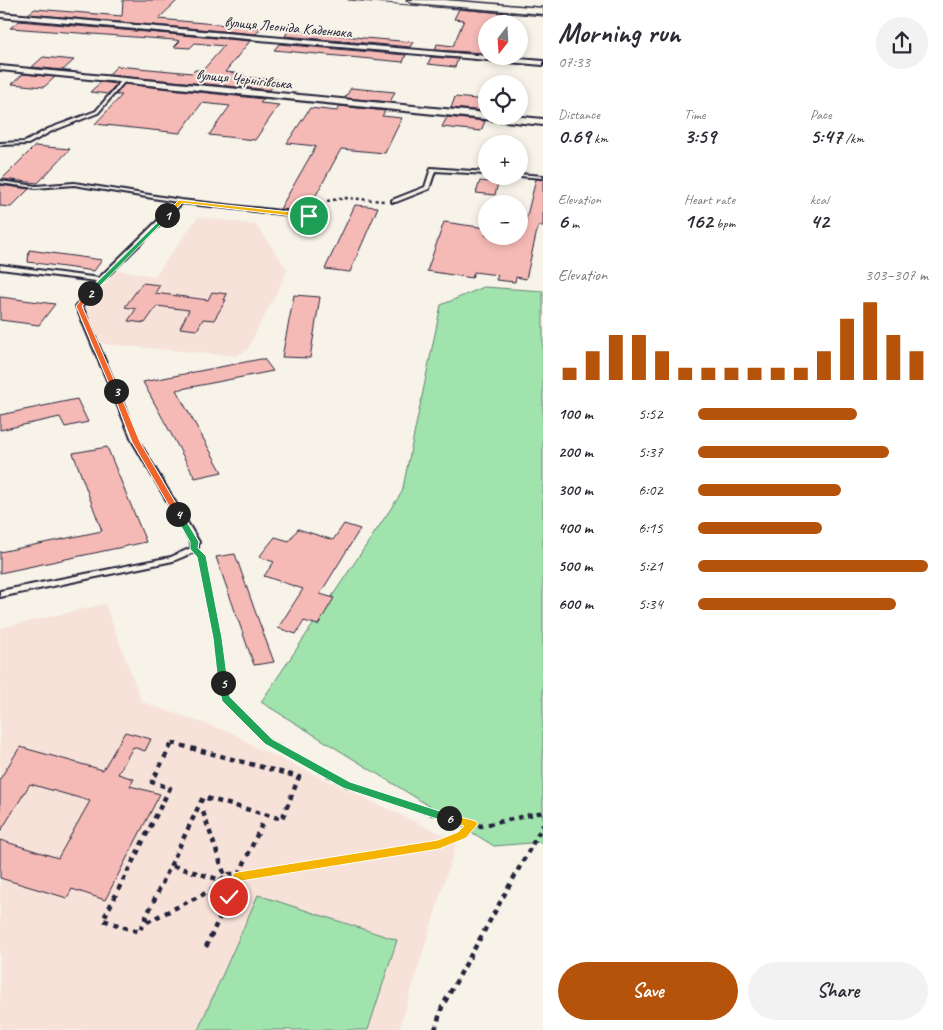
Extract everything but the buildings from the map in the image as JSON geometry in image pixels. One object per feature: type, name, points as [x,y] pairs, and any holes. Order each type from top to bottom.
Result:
[{"type":"street","points":[[412,0],[543,11]]},
{"type":"street","name":"вулиця Леоніда Каденюка","points":[[0,15],[543,64]]},
{"type":"street","name":"вулиця Чернігівська","points":[[0,68],[478,115]]},
{"type":"street","name":"вулиця Чернігівська","points":[[528,120],[543,122]]},
{"type":"lane","points":[[0,144],[26,143],[50,130],[97,112],[123,81]]},
{"type":"lane","points":[[394,201],[427,188],[434,169],[478,172]]},
{"type":"lane","points":[[528,176],[543,177]]},
{"type":"lane","points":[[0,182],[36,187],[74,184],[181,201],[309,216],[320,205]]},
{"type":"lane","points":[[0,594],[173,559],[194,549],[195,542],[136,442],[79,306],[100,280],[181,201]]},
{"type":"lane","points":[[0,267],[100,280]]},
{"type":"path","points":[[320,205],[327,201],[346,198],[394,201]]},
{"type":"path","points":[[194,549],[201,556],[204,567],[217,638],[225,698],[269,742],[346,785],[439,816],[481,826],[543,812]]},
{"type":"path","points":[[172,743],[299,777],[282,819],[203,797],[138,932],[103,920],[170,788],[152,782],[172,743]]},
{"type":"path","points":[[204,812],[224,894],[229,897]]},
{"type":"path","points":[[206,946],[262,824]]},
{"type":"path","points":[[147,922],[234,873],[238,875],[439,844],[462,835],[472,824]]},
{"type":"path","points":[[435,1030],[442,1007],[543,825]]},
{"type":"path","points":[[173,866],[222,881]]},
{"type":"shaded area","points":[[198,217],[256,225],[288,270],[247,350],[236,356],[102,344],[85,307],[117,270],[155,276]]},
{"type":"shaded area","points":[[105,604],[142,702],[232,733],[257,748],[457,841],[399,1030],[0,1030],[0,628]]},
{"type":"green space","points":[[484,287],[543,291],[543,842],[494,846],[261,702],[402,492],[441,305]]},
{"type":"green space","points":[[258,895],[397,940],[368,1030],[198,1030]]},
{"type":"tram line","points":[[348,0],[543,16]]},
{"type":"route","points":[[229,897],[238,877],[439,844],[462,835],[472,824],[439,816],[346,785],[269,742],[225,698],[217,638],[201,556],[194,549],[195,542],[136,442],[79,306],[100,280],[181,201],[309,216]]}]
